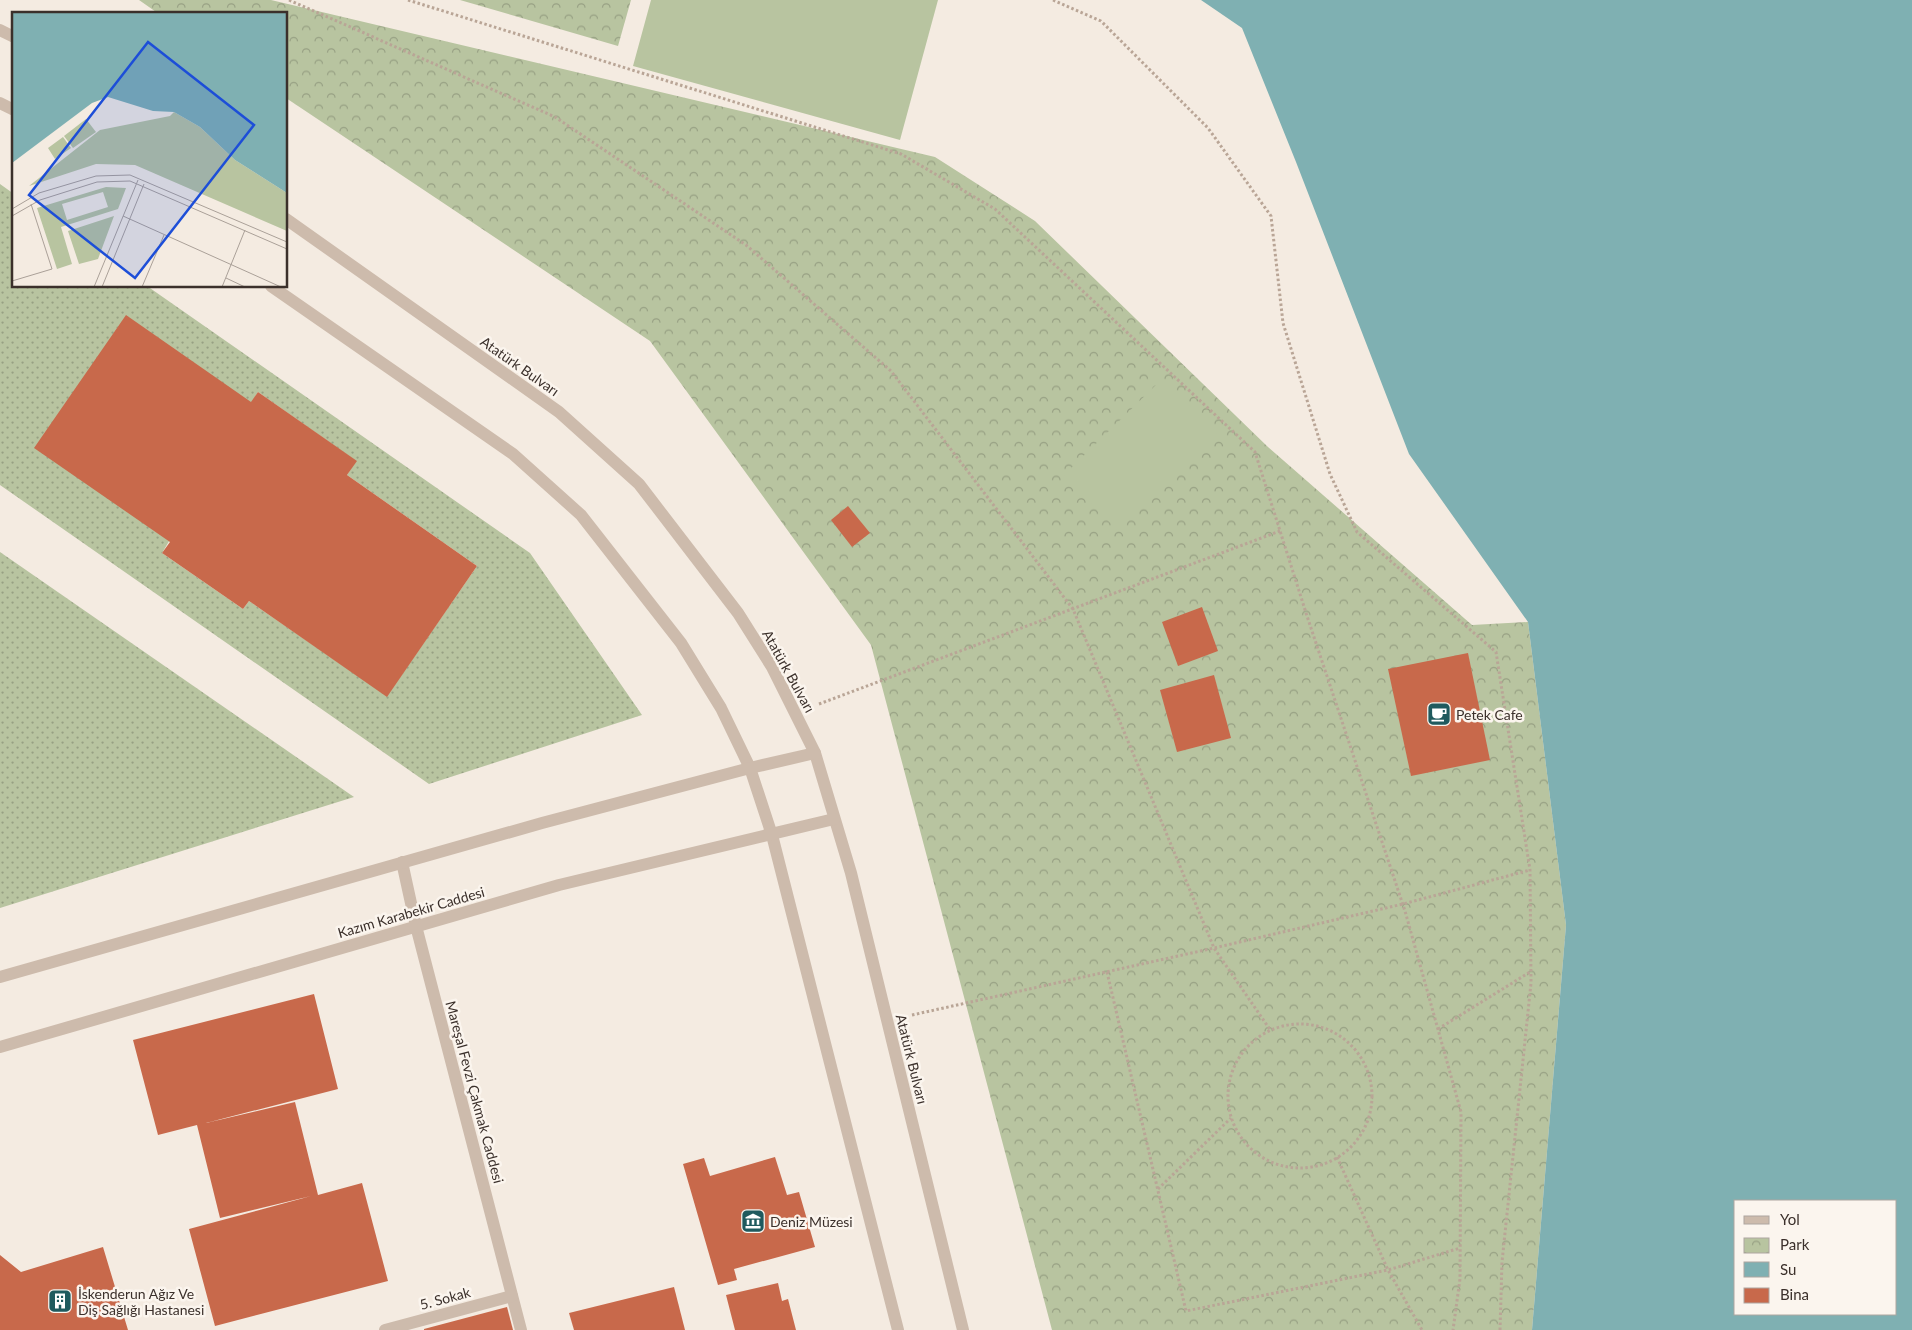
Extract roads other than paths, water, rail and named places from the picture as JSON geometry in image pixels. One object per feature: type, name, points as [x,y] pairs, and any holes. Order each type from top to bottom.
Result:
[{"type":"street","points":[[0,30],[12,36]]},
{"type":"street","points":[[0,103],[12,109]]},
{"type":"street","name":"Atatürk Bulvarı","points":[[288,220],[559,412],[639,484],[738,613],[772,667],[815,753],[851,873],[963,1330]]},
{"type":"street","points":[[274,288],[513,454],[581,515],[681,643],[721,708],[750,768],[772,835],[898,1330]]},
{"type":"street","points":[[0,978],[402,862],[750,768],[815,753]]},
{"type":"street","name":"Kazım Karabekir Caddesi","points":[[0,1047],[559,885],[834,819]]},
{"type":"street","name":"Mareşal Fevzi Çakmak Caddesi","points":[[402,862],[416,926],[521,1330]]},
{"type":"street","name":"5. Sokak","points":[[385,1330],[512,1296]]},
{"type":"water","points":[[1201,0],[1912,0],[1912,1330],[1532,1330],[1566,925],[1528,622],[1409,454],[1242,28]]},
{"type":"place","name":"Petek Cafe","points":[[1439,714]]},
{"type":"place","name":"Deniz Müzesi","points":[[753,1221]]},
{"type":"place","name":"İskenderun Ağız Ve Diş Sağlığı Hastanesi","points":[[60,1301]]}]
